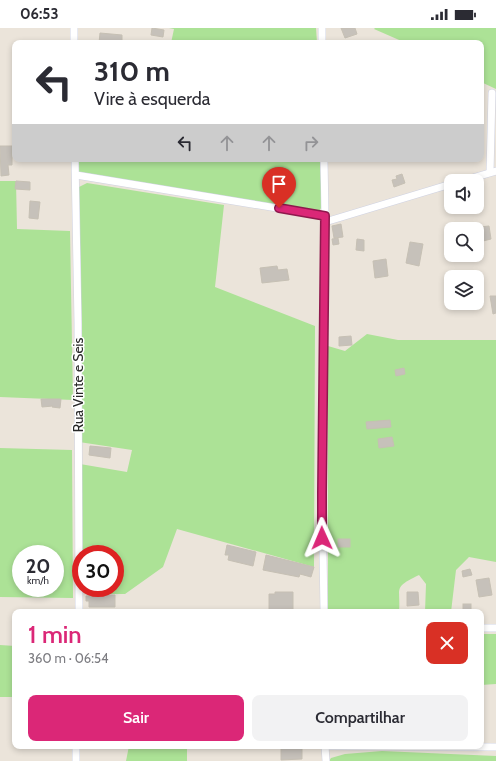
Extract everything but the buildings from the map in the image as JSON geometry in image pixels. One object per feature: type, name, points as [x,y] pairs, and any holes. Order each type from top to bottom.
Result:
[{"type":"street","points":[[74,28],[74,40]]},
{"type":"street","points":[[322,28],[322,40]]},
{"type":"street","points":[[492,93],[493,171]]},
{"type":"street","name":"Rua Vinte e Seis","points":[[76,162],[79,609]]},
{"type":"street","points":[[324,162],[325,219],[322,493],[324,609]]},
{"type":"street","points":[[76,175],[325,219],[444,186]]},
{"type":"street","points":[[484,628],[496,628]]},
{"type":"street","points":[[484,747],[496,747]]},
{"type":"street","points":[[76,749],[76,761]]},
{"type":"street","points":[[325,749],[326,761]]},
{"type":"green space","points":[[169,28],[316,28],[317,40],[172,40],[174,29]]},
{"type":"green space","points":[[496,28],[496,89],[484,83],[484,40],[399,40],[374,29]]},
{"type":"green space","points":[[76,162],[320,162],[322,206],[319,212],[78,175]]},
{"type":"green space","points":[[0,181],[16,181],[17,229],[70,231],[73,400],[0,397]]},
{"type":"green space","points":[[87,183],[224,205],[215,287],[315,326],[314,567],[177,529],[163,567],[124,594],[124,545],[81,545],[80,464],[127,472],[132,450],[79,442],[77,192],[79,187]]},
{"type":"green space","points":[[367,334],[398,340],[496,340],[496,562],[469,557],[456,570],[451,609],[425,609],[426,584],[419,575],[410,579],[401,586],[399,593],[399,609],[328,609],[328,346],[345,351]]},
{"type":"green space","points":[[0,448],[72,450],[73,598],[0,597]]},
{"type":"green space","points":[[484,634],[496,634],[496,684],[484,685]]},
{"type":"green space","points":[[0,645],[12,646],[12,697],[0,697]]},
{"type":"green space","points":[[128,749],[187,749],[187,761],[126,761]]},
{"type":"green space","points":[[382,751],[496,756],[496,761],[329,761],[331,758],[345,754]]},
{"type":"route","points":[[279,208],[325,216],[322,538]]}]
